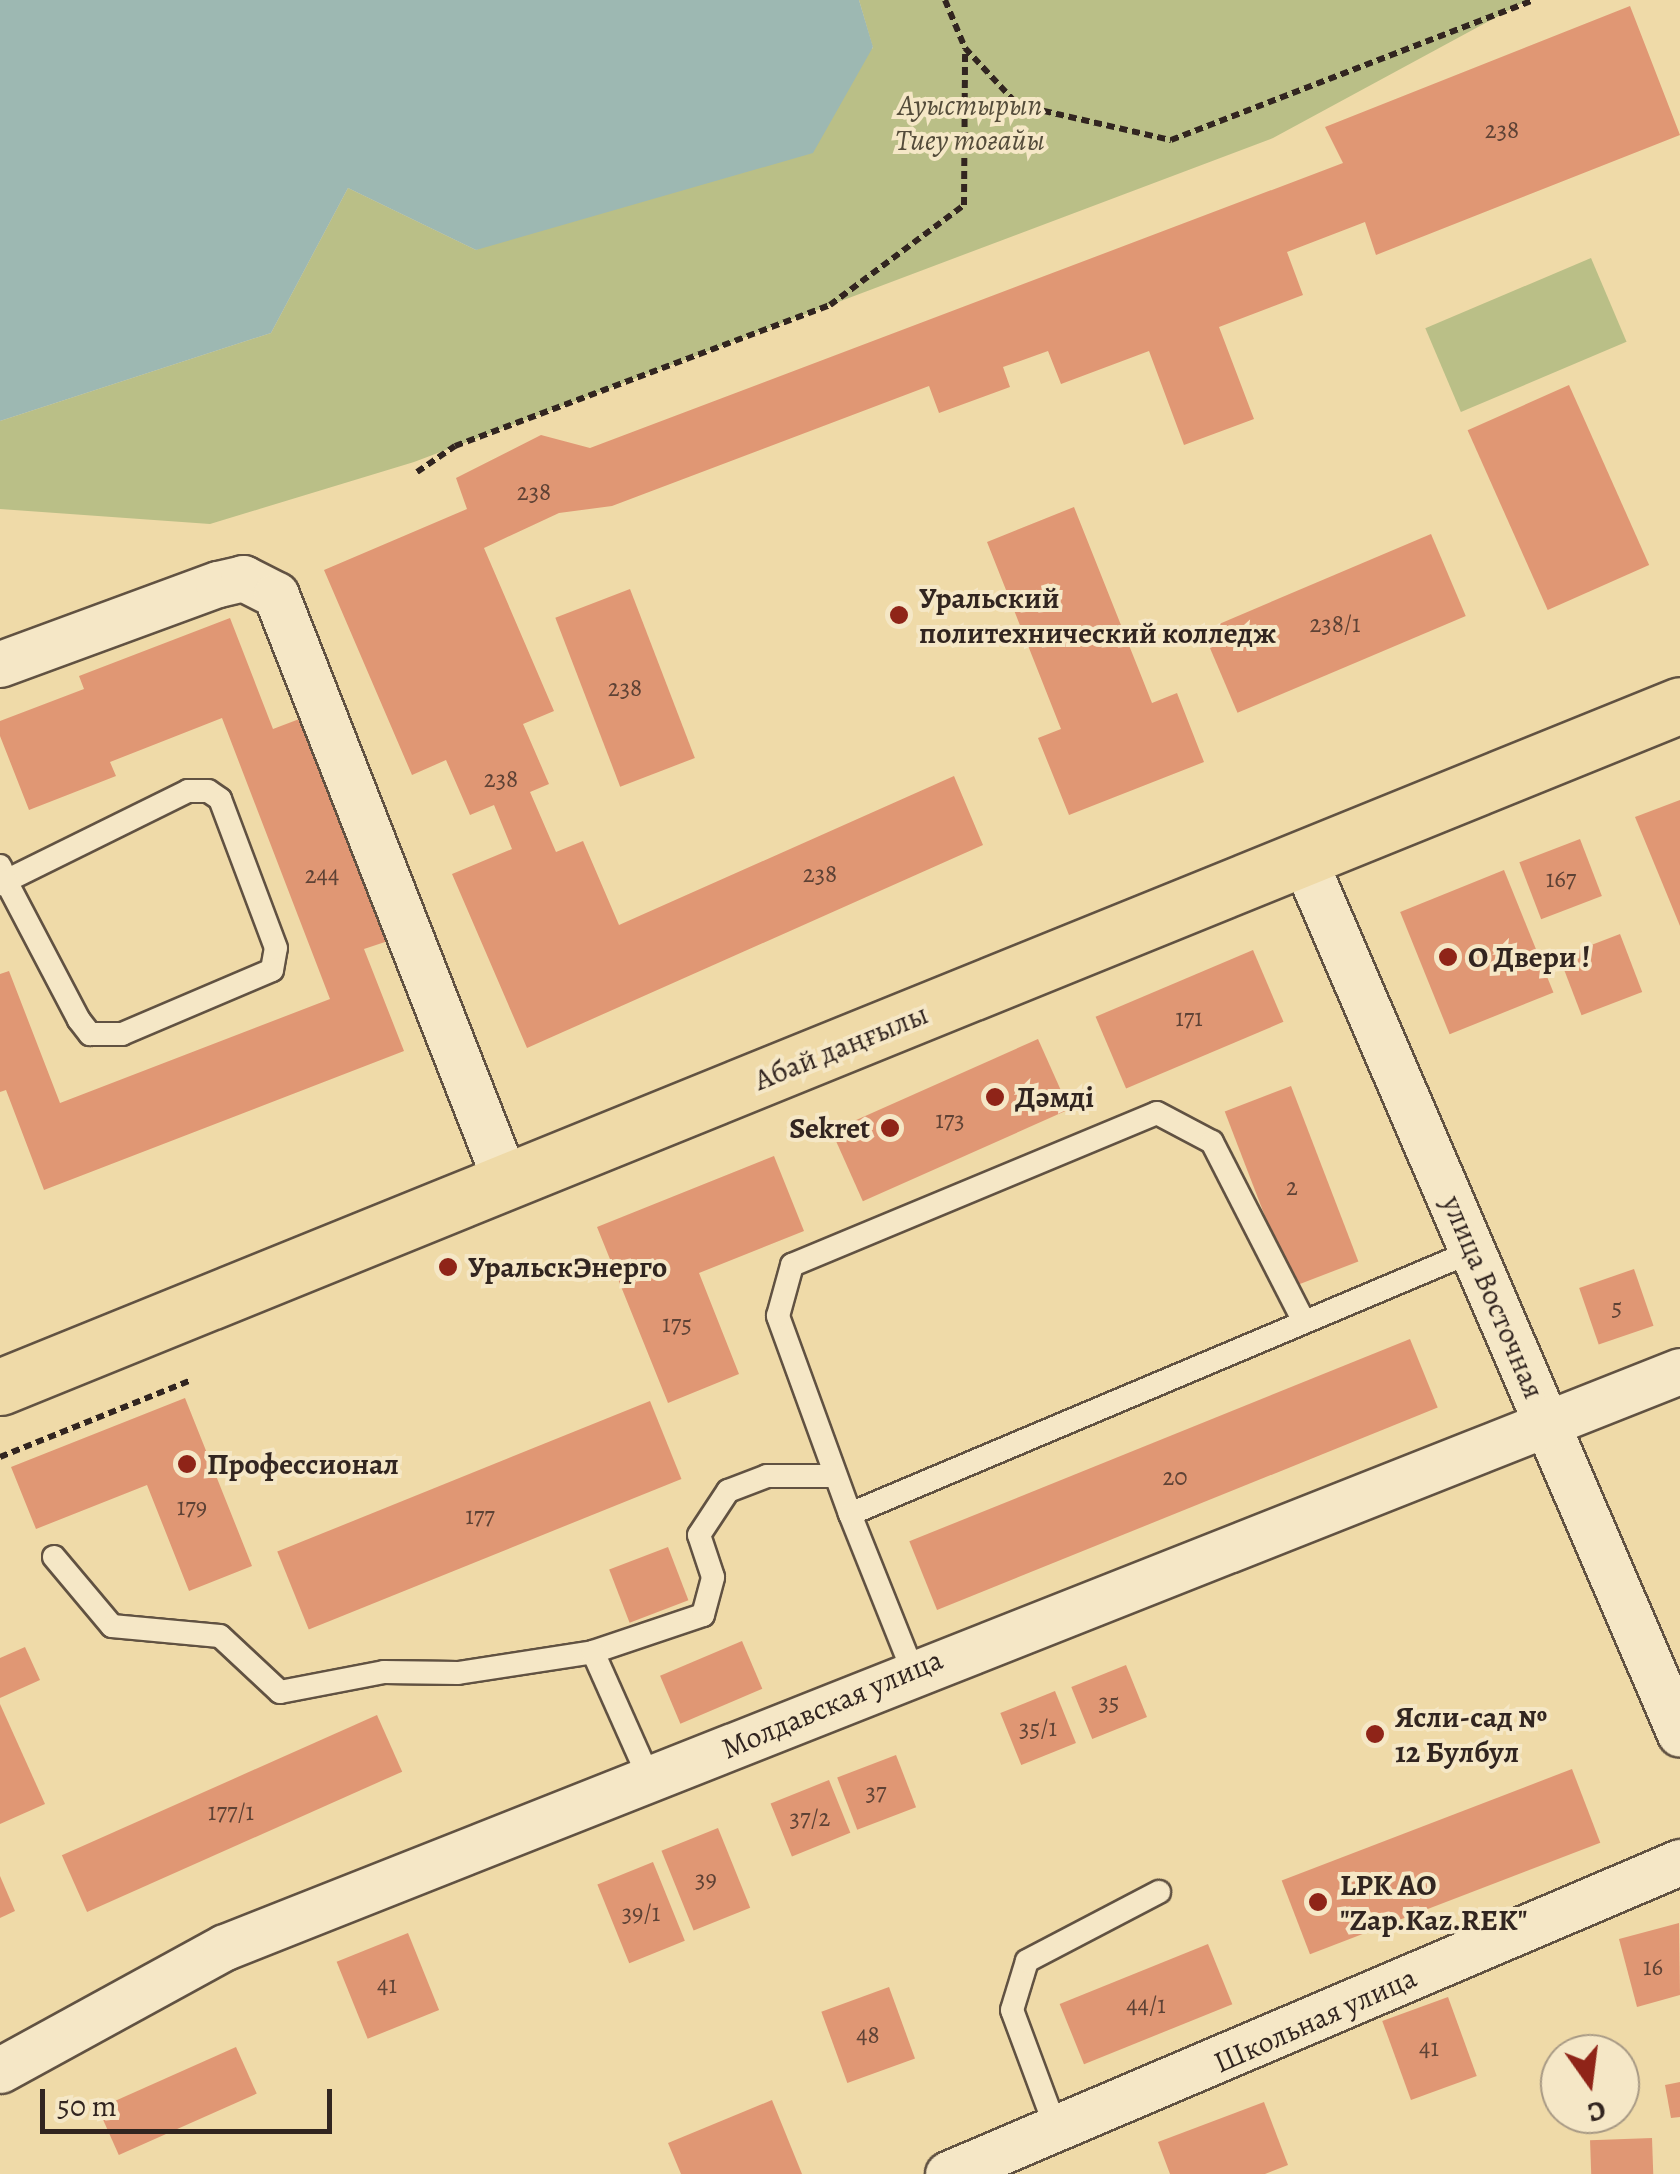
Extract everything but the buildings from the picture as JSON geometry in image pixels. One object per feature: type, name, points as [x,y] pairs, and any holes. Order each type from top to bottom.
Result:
[{"type":"main road","name":"Абай даңғылы","points":[[0,1387],[1680,706]]},
{"type":"street","points":[[0,664],[243,578],[276,595],[506,1182]]},
{"type":"street","name":"улица Восточная","points":[[1304,860],[1680,1734]]},
{"type":"street","name":"Молдавская улица","points":[[0,2070],[225,1947],[651,1782],[912,1669],[1680,1370]]},
{"type":"street","name":"Школьная улица","points":[[948,2174],[1680,1862]]},
{"type":"lane","points":[[188,791],[208,791],[220,800],[276,948],[272,970],[122,1034],[90,1034],[2,877],[188,791]]},
{"type":"lane","points":[[912,1669],[833,1476],[778,1316],[792,1264],[1157,1112],[1212,1142],[1302,1318]]},
{"type":"lane","points":[[850,1514],[1302,1318],[1474,1251]]},
{"type":"lane","points":[[54,1557],[112,1626],[220,1636],[280,1692],[384,1672],[458,1672],[593,1652],[703,1615],[713,1578],[699,1535],[728,1491],[767,1476],[833,1476]]},
{"type":"lane","points":[[593,1652],[651,1782]]},
{"type":"lane","points":[[1056,2130],[1012,2010],[1027,1962],[1159,1892]]},
{"type":"path","points":[[945,0],[966,48],[1018,104],[1171,140],[1534,0]]},
{"type":"path","points":[[417,472],[455,446],[830,305],[964,205],[966,48]]},
{"type":"path","points":[[0,1457],[192,1380]]},
{"type":"green space","name":"Ауыстырып Тиеу тоғайы","points":[[859,0],[1528,0],[1273,138],[414,462],[210,524],[0,509],[0,421],[271,333],[348,188],[476,250],[873,48]]},
{"type":"green space","points":[[1591,258],[1627,342],[1461,412],[1425,328]]},
{"type":"water","points":[[0,0],[859,0],[873,47],[813,153],[476,250],[348,188],[271,333],[0,421]]},
{"type":"place","name":"Уральский политехнический колледж","points":[[899,615]]},
{"type":"place","name":"О Двери !","points":[[1448,957]]},
{"type":"place","name":"Дəмді","points":[[995,1097]]},
{"type":"place","name":"Sekret","points":[[890,1128]]},
{"type":"place","name":"УральскЭнерго","points":[[448,1267]]},
{"type":"place","name":"Профессионал","points":[[187,1464]]},
{"type":"place","name":"Ясли-сад № 12 Булбул","points":[[1375,1734]]},
{"type":"place","name":"LPK AO \"Zap.Kaz.REK\"","points":[[1318,1902]]}]
